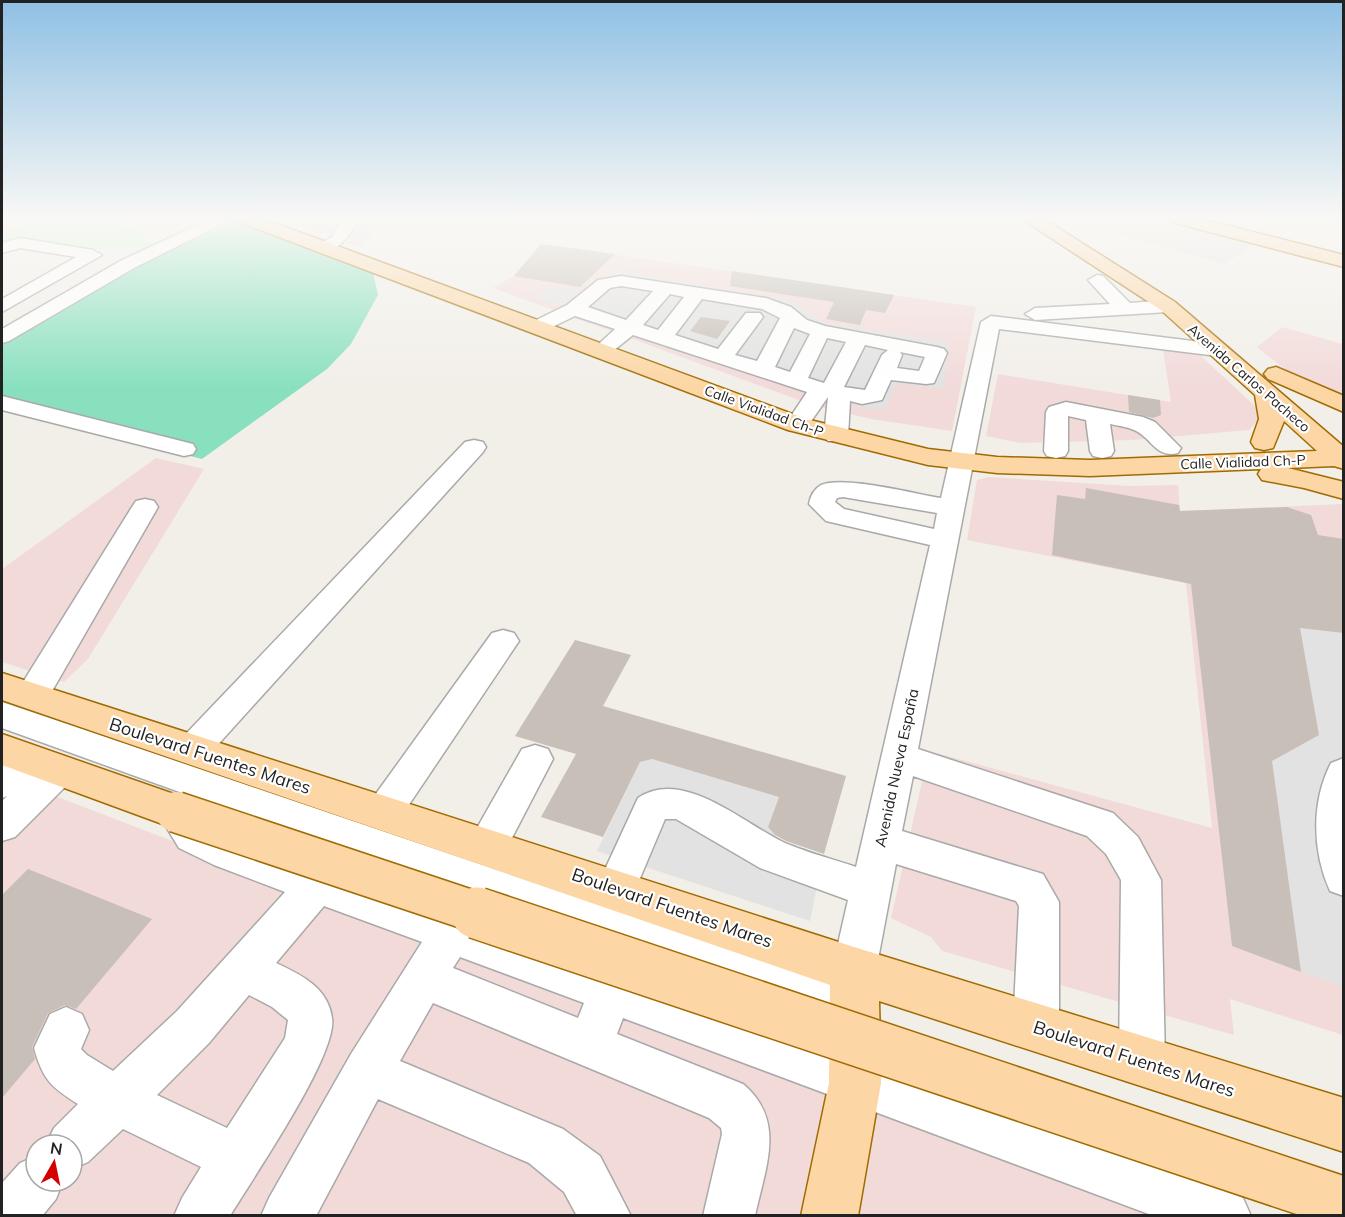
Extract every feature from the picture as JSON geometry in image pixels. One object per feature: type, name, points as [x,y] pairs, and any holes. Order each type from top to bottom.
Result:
[{"type":"main road","name":"Calle Vialidad Ch-P","points":[[419,276],[545,323],[615,340],[801,420],[837,430],[1040,468],[1142,467],[1338,441]]},
{"type":"main road","name":"Avenida Carlos Pacheco","points":[[1120,276],[1168,306],[1217,350],[1272,385]]},
{"type":"main road","name":"Avenida Carlos Pacheco","points":[[1153,276],[1200,310],[1272,385],[1338,441]]},
{"type":"main road","points":[[1272,385],[1338,441]]},
{"type":"main road","points":[[1264,442],[1272,419],[1272,385]]},
{"type":"main road","name":"Calle Vialidad Ch-P","points":[[963,454],[1102,451],[1264,442],[1338,441]]},
{"type":"main road","points":[[1142,467],[1280,475],[1344,491]]},
{"type":"main road","name":"Boulevard Fuentes Mares","points":[[12,699],[192,750],[616,889],[854,991],[1036,1028],[1344,1125]]},
{"type":"main road","points":[[2,749],[49,768],[176,812],[1344,1203]]},
{"type":"main road","name":"Avenida Nueva España","points":[[829,1215],[855,1083],[854,991]]},
{"type":"street","points":[[2,306],[59,276]]},
{"type":"street","points":[[2,337],[108,276]]},
{"type":"street","points":[[1097,280],[1126,309]]},
{"type":"street","points":[[545,323],[574,309],[604,284],[616,281],[666,288],[692,300],[753,317],[937,352],[929,376],[917,379],[884,373]]},
{"type":"street","points":[[11,283],[39,288]]},
{"type":"street","points":[[602,318],[636,283]]},
{"type":"street","points":[[615,340],[666,288]]},
{"type":"street","points":[[692,300],[775,307],[793,323]]},
{"type":"street","points":[[663,337],[692,300]]},
{"type":"street","points":[[991,322],[1019,315],[1168,306]]},
{"type":"street","points":[[574,309],[602,318],[615,340]]},
{"type":"street","points":[[723,357],[753,317]]},
{"type":"street","points":[[991,322],[1217,350]]},
{"type":"street","name":"Avenida Nueva España","points":[[854,991],[870,890],[991,322]]},
{"type":"street","points":[[763,370],[793,323]]},
{"type":"street","points":[[796,381],[821,331]]},
{"type":"street","points":[[615,340],[663,337],[830,391],[871,397],[896,344]]},
{"type":"street","points":[[801,420],[830,391],[858,338]]},
{"type":"street","points":[[830,391],[837,430]]},
{"type":"street","points":[[2,403],[184,448]]},
{"type":"street","points":[[1056,451],[1057,412],[1066,409],[1127,419],[1143,425],[1169,448]]},
{"type":"street","points":[[1097,415],[1102,451]]},
{"type":"street","points":[[192,750],[474,447]]},
{"type":"street","points":[[945,540],[835,515],[822,504],[823,497],[829,491],[843,489],[952,508]]},
{"type":"street","points":[[145,507],[12,699],[854,991],[1023,1073],[1344,1177]]},
{"type":"street","points":[[383,813],[503,641]]},
{"type":"street","points":[[899,757],[1100,824],[1117,838],[1133,860],[1141,880],[1142,1061]]},
{"type":"street","points":[[487,847],[535,759]]},
{"type":"street","points":[[2,783],[49,768]]},
{"type":"street","points":[[2,825],[49,768]]},
{"type":"street","points":[[1344,773],[1336,798],[1334,832],[1344,878]]},
{"type":"street","points":[[616,889],[651,808],[670,802],[687,807],[774,856],[870,890]]},
{"type":"street","points":[[176,812],[193,836],[208,846],[451,933],[855,1083],[1225,1215]]},
{"type":"street","points":[[881,842],[1029,886],[1034,891],[1039,902],[1036,1028]]},
{"type":"street","points":[[84,1133],[193,1027],[316,886]]},
{"type":"street","points":[[287,1215],[368,1071],[451,933]]},
{"type":"street","points":[[200,1215],[305,1048],[310,1029],[308,1011],[296,998],[243,970]]},
{"type":"street","points":[[424,978],[726,1101],[740,1113],[747,1134],[733,1214]]},
{"type":"street","points":[[590,1045],[611,992]]},
{"type":"street","points":[[66,1030],[57,1048],[61,1062],[70,1072],[118,1101],[236,1158]]},
{"type":"street","points":[[368,1071],[546,1146],[582,1174],[605,1215]]},
{"type":"street","points":[[7,1215],[27,1193]]},
{"type":"shaded area","points":[[514,276],[761,276],[976,307],[952,431],[871,419],[815,406],[493,288]]},
{"type":"shaded area","points":[[605,276],[646,276],[786,299],[804,307],[822,322],[949,342],[944,388],[896,384],[885,409],[873,410],[797,391],[537,299],[550,286],[587,292]]},
{"type":"shaded area","points":[[1282,327],[1343,344],[1343,397],[1291,374],[1257,347]]},
{"type":"shaded area","points":[[1163,350],[1201,356],[1256,407],[1262,416],[1249,430],[1133,440],[1020,443],[986,436],[998,374],[1171,402]]},
{"type":"shaded area","points":[[156,458],[204,469],[88,659],[64,682],[2,662],[2,569]]},
{"type":"shaded area","points":[[989,477],[1129,486],[1178,485],[1180,511],[1343,504],[1343,1035],[1230,999],[1234,1035],[942,951],[931,937],[891,918],[929,751],[1212,828],[1186,583],[967,540],[977,480]]},
{"type":"shaded area","points":[[1300,628],[1343,632],[1343,987],[1301,972],[1272,761],[1319,735]]},
{"type":"shaded area","points":[[652,759],[779,797],[768,827],[781,842],[823,856],[810,921],[597,851],[640,762]]},
{"type":"shaded area","points":[[2,776],[1154,1215],[2,1215]]},
{"type":"green space","points":[[113,276],[374,276],[378,295],[351,344],[327,369],[202,459],[2,408],[2,336],[55,310]]},
{"type":"building","points":[[514,276],[592,276],[580,287]]},
{"type":"building","points":[[731,276],[764,276],[894,295],[885,313],[866,310],[860,325],[826,319],[834,302],[730,286]]},
{"type":"building","points":[[701,317],[730,321],[717,339],[690,331]]},
{"type":"building","points":[[1128,395],[1160,400],[1161,415],[1153,418],[1129,412]]},
{"type":"building","points":[[1086,488],[1179,505],[1180,511],[1287,507],[1311,515],[1318,535],[1344,539],[1344,633],[1300,628],[1319,735],[1272,761],[1301,972],[1232,946],[1191,584],[1052,555],[1057,495],[1085,499]]},
{"type":"building","points":[[575,640],[631,655],[603,706],[846,776],[824,854],[786,841],[775,835],[768,827],[779,797],[652,759],[640,762],[603,837],[541,817],[576,754],[515,736]]},
{"type":"building","points":[[28,869],[152,919],[76,1009],[65,1005],[48,1013],[32,1047],[35,1059],[2,1098],[2,895]]}]
